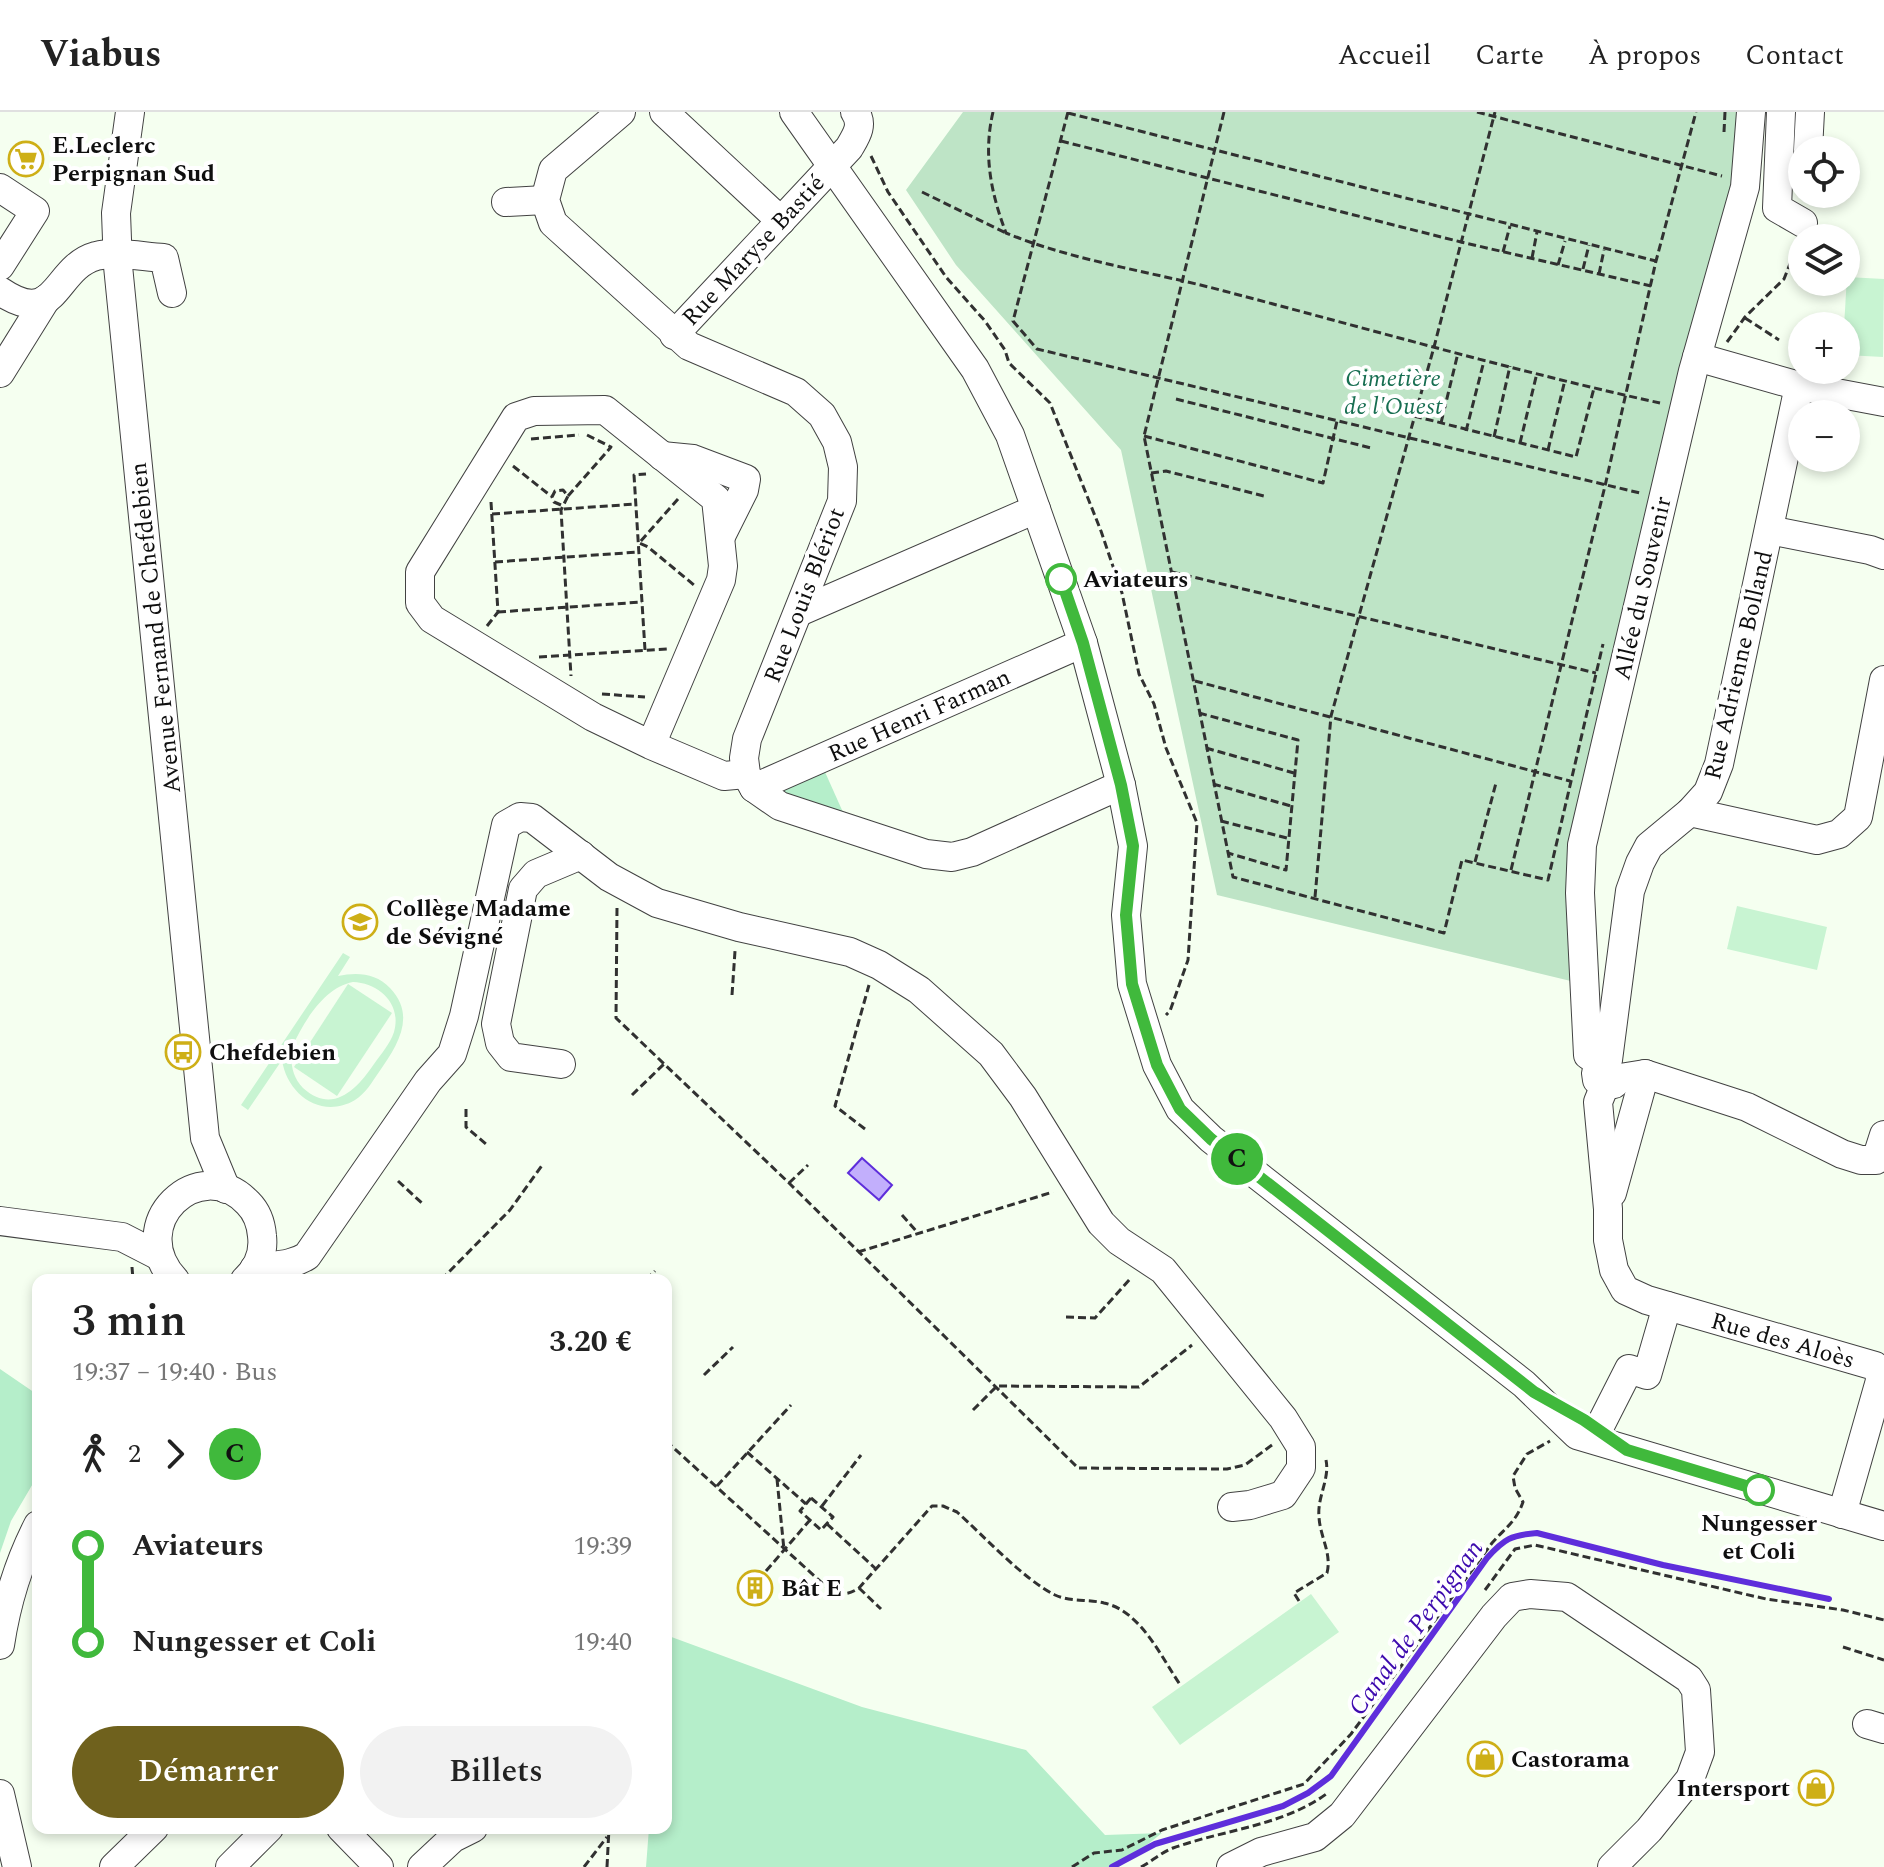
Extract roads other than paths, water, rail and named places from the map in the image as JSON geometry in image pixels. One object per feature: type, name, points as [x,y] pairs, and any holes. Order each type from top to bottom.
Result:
[{"type":"street","points":[[506,202],[545,200],[553,170],[621,112]]},
{"type":"street","points":[[664,112],[781,221]]},
{"type":"street","points":[[794,112],[975,369],[1010,435],[1083,643],[1121,785],[1133,846],[1126,915],[1132,984],[1157,1065],[1180,1109],[1211,1139],[1534,1392],[1577,1435],[1884,1526]]},
{"type":"street","name":"Rue Maryse Bastié","points":[[674,335],[849,148],[859,131],[859,119],[855,112]]},
{"type":"street","name":"Allée du Souvenir","points":[[1616,1072],[1588,1055],[1580,893],[1582,845],[1705,359],[1745,187],[1751,112]]},
{"type":"street","points":[[1781,112],[1777,208],[1803,227],[1804,208]]},
{"type":"street","points":[[1809,136],[1810,112]]},
{"type":"street","name":"Avenue Fernand de Chefdebien","points":[[130,114],[116,213],[118,255],[205,1138],[226,1189]]},
{"type":"street","points":[[0,188],[35,211],[0,266]]},
{"type":"street","name":"Rue Louis Blériot","points":[[545,200],[553,223],[674,335],[689,346],[796,392],[822,415],[837,442],[843,467],[842,501],[747,739],[744,758],[750,781]]},
{"type":"street","points":[[0,373],[46,299],[83,262],[97,256],[164,258],[172,293]]},
{"type":"street","points":[[0,291],[26,305],[46,299]]},
{"type":"street","points":[[1705,359],[1799,386],[1884,402]]},
{"type":"street","name":"Rue Adrienne Bolland","points":[[1616,1072],[1630,891],[1649,846],[1690,812],[1708,792],[1719,764],[1799,386]]},
{"type":"street","points":[[651,745],[712,600],[723,566],[716,499],[605,410],[534,411],[516,417],[420,572],[420,603],[432,619],[519,672],[611,726],[651,745],[724,776],[750,781],[780,806],[926,854],[952,857],[972,852],[1121,785]]},
{"type":"street","points":[[661,455],[693,459],[746,479],[744,490],[721,537]]},
{"type":"street","points":[[799,612],[1036,509]]},
{"type":"street","points":[[1769,530],[1884,555]]},
{"type":"street","name":"Rue Henri Farman","points":[[750,781],[1083,643]]},
{"type":"street","points":[[1690,812],[1817,840],[1839,834],[1858,817],[1884,680]]},
{"type":"street","points":[[611,726],[666,709]]},
{"type":"street","points":[[171,1274],[159,1256],[156,1241],[158,1226],[164,1211],[174,1199],[200,1187],[226,1189],[242,1197],[254,1210],[262,1226],[260,1265],[293,1265],[307,1256],[428,1081],[452,1054],[464,1016],[506,825],[520,817],[532,818],[617,883],[657,903],[739,927],[850,952],[879,965],[919,990],[991,1054],[1023,1097],[1101,1223],[1119,1241],[1163,1270],[1301,1447],[1301,1468],[1283,1495],[1232,1507]]},
{"type":"street","points":[[561,1064],[511,1057],[500,1043],[496,1024],[523,889],[536,874],[581,855]]},
{"type":"street","points":[[1616,1072],[1747,1107],[1842,1154],[1861,1160],[1876,1160],[1884,1135]]},
{"type":"street","name":"Rue des Aloès","points":[[1608,1209],[1598,1102],[1616,1072]]},
{"type":"street","name":"Rue des Aloès","points":[[1616,1072],[1608,1240],[1614,1270],[1625,1290],[1647,1300],[1875,1366],[1881,1377],[1842,1514]]},
{"type":"street","name":"Avenue Fernand de Chefdebien","points":[[188,1191],[205,1138]]},
{"type":"street","points":[[0,1221],[122,1237],[159,1256]]},
{"type":"street","points":[[122,1237],[158,1226]]},
{"type":"street","points":[[1598,1430],[1629,1369],[1647,1375],[1667,1306]]},
{"type":"street","points":[[1534,1392],[1627,1450]]},
{"type":"street","points":[[0,1645],[4,1618],[32,1538]]},
{"type":"street","points":[[1231,1867],[1261,1852],[1315,1837],[1342,1815],[1494,1616],[1512,1597],[1530,1594],[1567,1597],[1689,1679],[1696,1690],[1700,1752],[1690,1779],[1649,1830],[1612,1867]]},
{"type":"street","points":[[0,1794],[17,1867]]},
{"type":"street","points":[[114,1867],[148,1834]]},
{"type":"street","points":[[230,1867],[263,1834]]},
{"type":"street","points":[[347,1834],[379,1867]]},
{"type":"street","points":[[422,1867],[461,1834]]},
{"type":"waterway","name":"Canal de Perpignan","points":[[1112,1867],[1155,1844],[1283,1806],[1331,1776],[1487,1558],[1503,1542],[1514,1537],[1537,1533],[1663,1565],[1829,1599]]},
{"type":"place","name":"E.Leclerc Perpignan Sud","points":[[26,159]]},
{"type":"place","name":"Aviateurs","points":[[1061,579]]},
{"type":"place","name":"Collège Madame de Sévigné","points":[[360,922]]},
{"type":"place","name":"Chefdebien","points":[[183,1052]]},
{"type":"place","name":"Nungesser et Coli","points":[[1759,1490]]},
{"type":"place","name":"Bât E","points":[[755,1588]]},
{"type":"place","name":"Castorama","points":[[1485,1759]]},
{"type":"place","name":"Intersport","points":[[1816,1788]]},
{"type":"park label","name":"Cimetière de l'Ouest","points":[[1393,392]]}]
